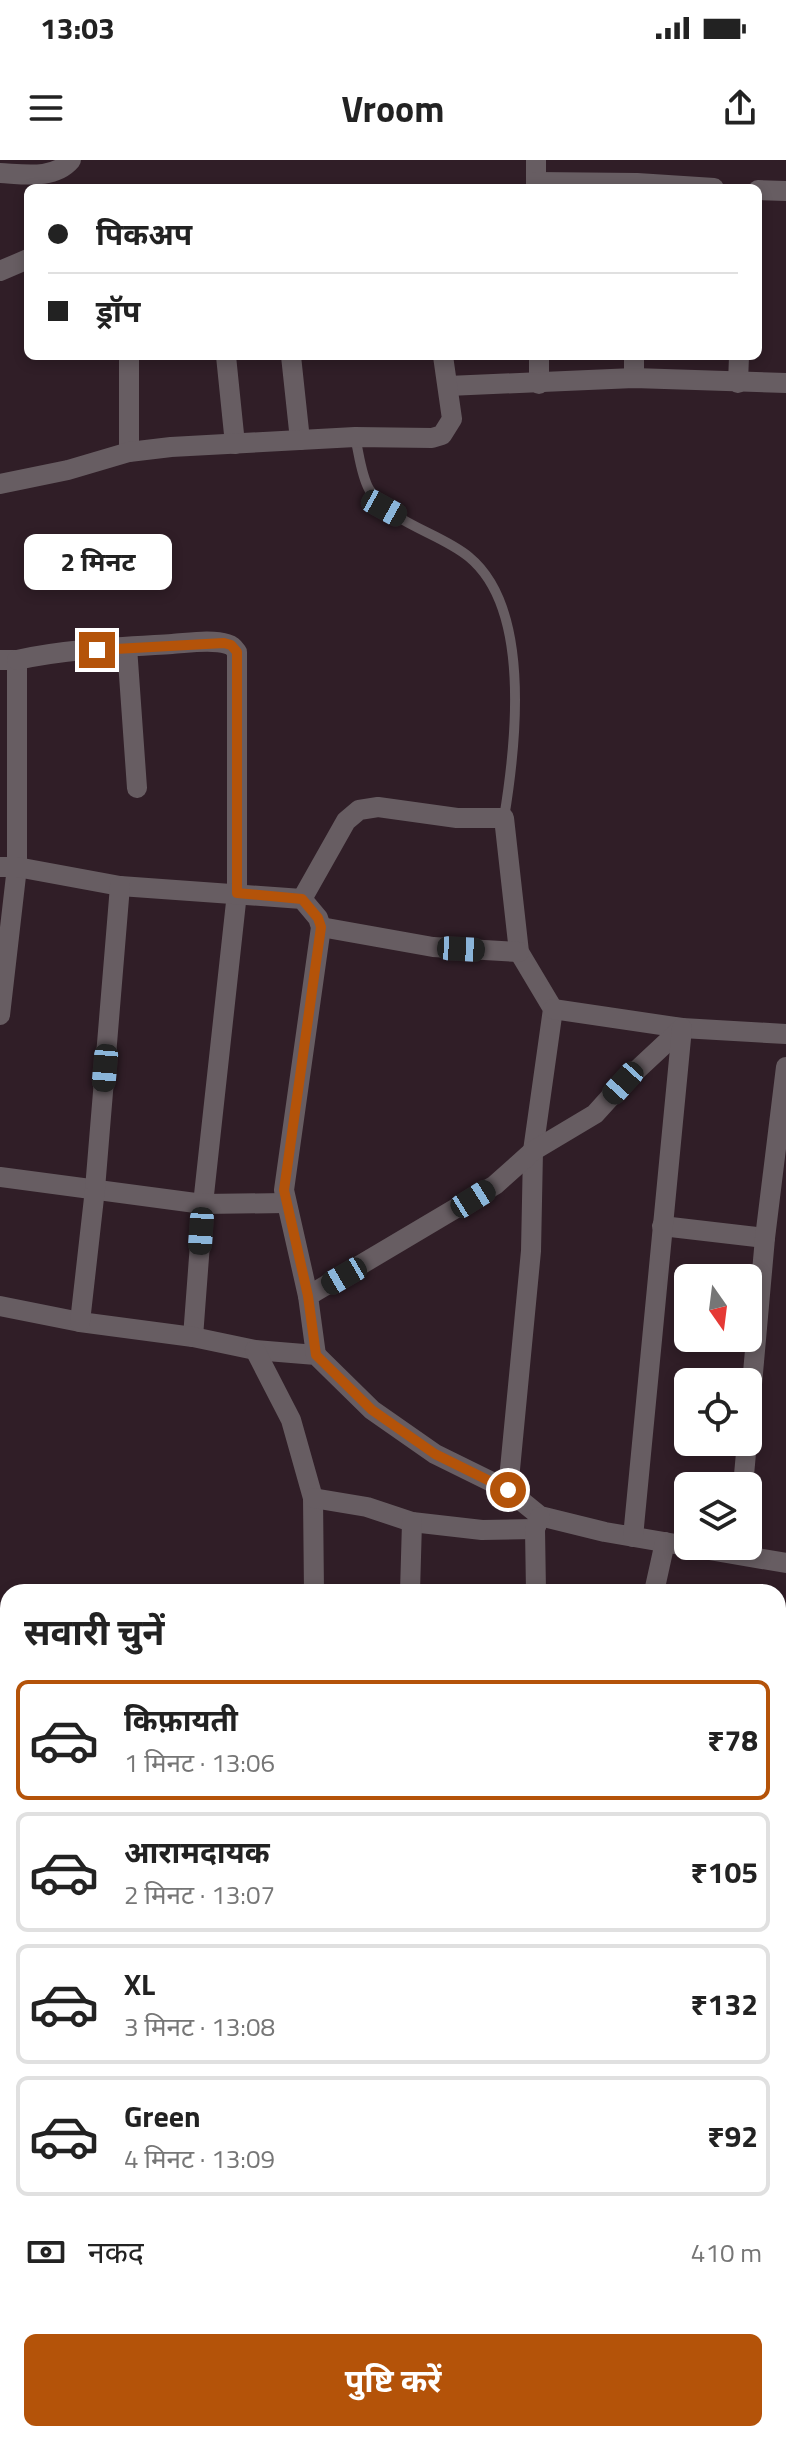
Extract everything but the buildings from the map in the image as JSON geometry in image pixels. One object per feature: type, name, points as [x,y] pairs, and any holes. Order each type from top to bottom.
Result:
[{"type":"street","points":[[0,173],[55,171],[71,160]]},
{"type":"street","points":[[536,160],[536,184]]},
{"type":"street","points":[[762,190],[786,191]]},
{"type":"street","points":[[0,271],[24,261]]},
{"type":"street","points":[[129,360],[129,452]]},
{"type":"street","points":[[226,360],[235,444]]},
{"type":"street","points":[[291,360],[300,440]]},
{"type":"street","points":[[0,484],[68,470],[129,452],[355,437],[432,438],[442,435],[452,419],[444,360]]},
{"type":"street","points":[[539,360],[539,384]]},
{"type":"street","points":[[634,360],[634,378]]},
{"type":"street","points":[[738,383],[739,360]]},
{"type":"street","points":[[448,386],[634,378],[786,383]]},
{"type":"street","points":[[0,1015],[9,867],[9,660],[127,647],[231,645],[237,652],[237,893],[203,1204],[193,1337]]},
{"type":"street","points":[[127,647],[137,788]]},
{"type":"street","points":[[302,899],[346,821],[359,810],[378,807],[457,818],[504,818],[519,952],[553,1009],[533,1151],[531,1251],[508,1490]]},
{"type":"street","points":[[9,867],[120,886],[302,899],[318,918],[321,927],[284,1190],[308,1296],[316,1355],[372,1410],[435,1454],[508,1490],[537,1523],[536,1584]]},
{"type":"street","points":[[80,1322],[95,1189],[120,886]]},
{"type":"street","points":[[321,927],[433,947],[519,952]]},
{"type":"street","points":[[553,1009],[682,1028],[786,1034]]},
{"type":"street","points":[[308,1296],[495,1185],[533,1151],[595,1114],[682,1028]]},
{"type":"street","points":[[633,1537],[682,1028]]},
{"type":"street","points":[[753,1368],[765,1238],[786,1067]]},
{"type":"street","points":[[0,1177],[203,1204],[286,1203]]},
{"type":"street","points":[[662,1226],[765,1238]]},
{"type":"street","points":[[0,1306],[255,1350],[316,1355]]},
{"type":"street","points":[[255,1350],[291,1420],[313,1498],[314,1584]]},
{"type":"street","points":[[313,1498],[367,1507],[412,1522],[482,1530],[537,1523],[674,1543]]},
{"type":"street","points":[[410,1584],[412,1522]]},
{"type":"street","points":[[656,1584],[665,1542]]},
{"type":"street","points":[[762,1557],[786,1563]]},
{"type":"lane","points":[[355,437],[368,488],[384,508],[469,557],[495,586],[508,620],[514,662],[511,772],[504,818]]},
{"type":"route","points":[[97,650],[224,643],[237,652],[237,893],[302,899],[318,918],[321,927],[284,1190],[308,1296],[316,1355],[372,1410],[435,1454],[508,1490]]}]
